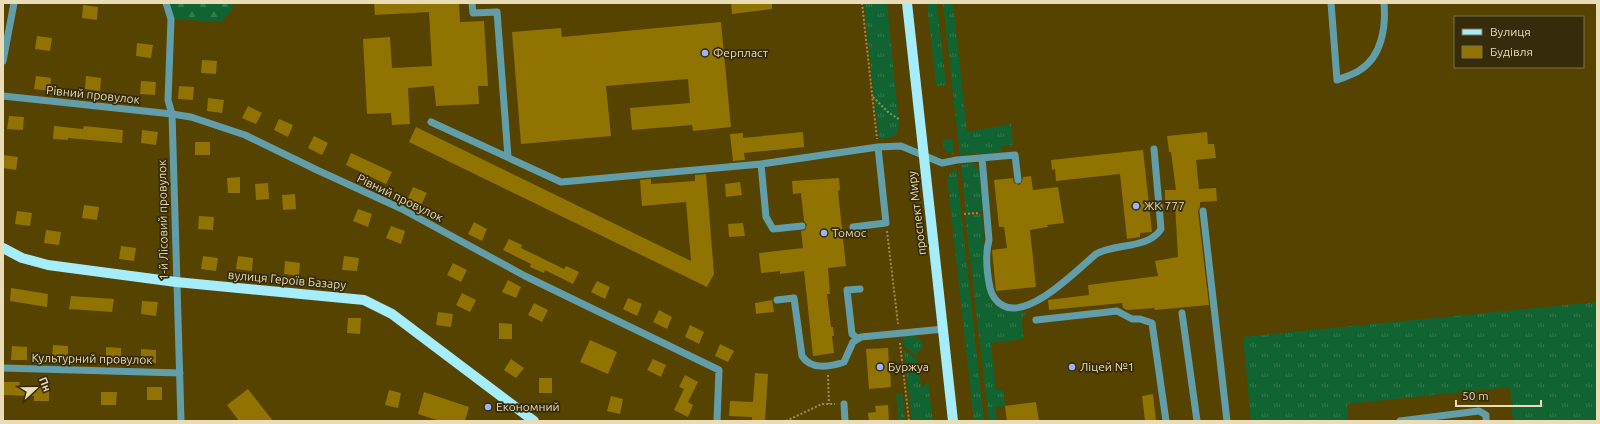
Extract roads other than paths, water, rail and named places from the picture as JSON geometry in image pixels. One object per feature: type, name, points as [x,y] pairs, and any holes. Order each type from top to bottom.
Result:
[{"type":"main road","name":"проспект Миру","points":[[907,3],[953,421]]},
{"type":"main road","name":"вулиця Героїв Базару","points":[[3,248],[22,258],[48,265],[176,282],[364,300],[392,314],[534,421]]},
{"type":"street","points":[[3,61],[14,3]]},
{"type":"street","name":"1-й Лісовий провулок","points":[[166,3],[171,19],[168,100],[172,114],[181,421]]},
{"type":"street","points":[[472,3],[473,13],[497,12],[508,157]]},
{"type":"street","points":[[1331,3],[1337,80],[1361,70],[1377,54],[1382,37],[1384,3]]},
{"type":"street","name":"Рівний провулок","points":[[3,96],[191,117],[245,135],[402,209],[525,276],[719,370],[717,421]]},
{"type":"street","points":[[432,122],[561,182],[761,164],[878,147],[901,146],[942,163],[1015,155],[1018,180]]},
{"type":"street","points":[[853,227],[886,223],[878,147]]},
{"type":"street","points":[[982,158],[990,240],[986,249],[991,291],[993,298],[1002,306],[1014,309],[1022,308],[1055,289],[1096,254],[1103,250],[1112,247],[1135,244],[1158,234],[1161,229],[1154,149]]},
{"type":"street","points":[[761,164],[766,217],[773,229],[802,226]]},
{"type":"street","points":[[1203,211],[1227,421]]},
{"type":"street","points":[[857,338],[852,334],[847,290],[860,289]]},
{"type":"street","points":[[777,300],[794,298],[802,356],[805,361],[813,366],[844,362],[853,342],[857,338],[944,329]]},
{"type":"street","points":[[1036,320],[1117,311],[1132,319],[1140,319],[1152,323],[1166,421]]},
{"type":"street","points":[[1182,313],[1197,421]]},
{"type":"street","name":"Культурний провулок","points":[[3,368],[180,373]]},
{"type":"street","points":[[844,404],[846,421]]},
{"type":"street","points":[[1400,421],[1479,411],[1486,415],[1486,421]]},
{"type":"place","name":"Ферпласт","points":[[705,53]]},
{"type":"place","name":"ЖК 777","points":[[1136,206]]},
{"type":"place","name":"Томос","points":[[824,233]]},
{"type":"place","name":"Буржуа","points":[[880,367]]},
{"type":"place","name":"Ліцей №1","points":[[1072,367]]},
{"type":"place","name":"Економний","points":[[488,407]]}]
